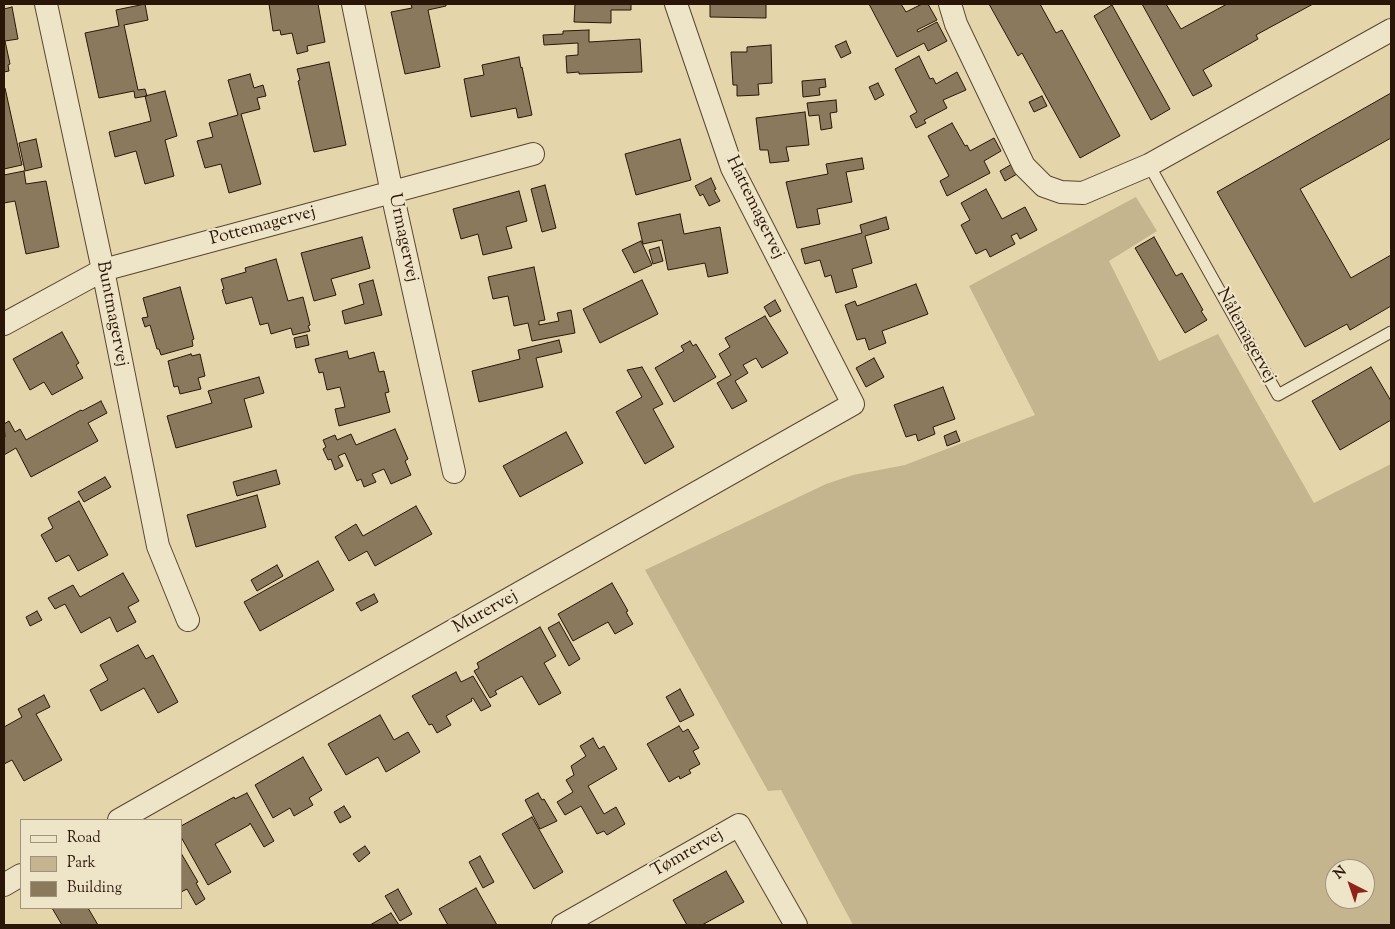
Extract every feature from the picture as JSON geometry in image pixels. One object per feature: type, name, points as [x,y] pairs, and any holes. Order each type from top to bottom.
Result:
[{"type":"street","name":"Buntmagervej","points":[[46,4],[103,270],[158,546],[188,620]]},
{"type":"street","name":"Urmagervej","points":[[353,4],[392,193],[454,472]]},
{"type":"street","name":"Hattemagervej","points":[[676,4],[732,168],[853,404]]},
{"type":"street","points":[[950,4],[956,24],[1024,166],[1044,186],[1060,192],[1083,193],[1149,165],[1391,30]]},
{"type":"street","name":"Pottemagervej","points":[[4,324],[103,270],[533,154]]},
{"type":"street","name":"Murervej","points":[[121,819],[853,404]]},
{"type":"street","name":"Tømrervej","points":[[563,925],[740,825],[796,925]]},
{"type":"street","points":[[4,885],[20,876]]},
{"type":"lane","name":"Nålemagervej","points":[[1149,165],[1278,395],[1391,332]]},
{"type":"green space","points":[[1136,197],[1157,231],[1109,261],[1159,361],[1218,334],[1314,503],[1391,464],[1391,925],[853,925],[781,790],[768,791],[645,570],[826,484],[853,475],[905,465],[1035,415],[969,286]]},
{"type":"building","points":[[145,4],[148,20],[124,25],[138,90],[145,89],[147,96],[135,98],[134,91],[99,98],[85,33],[119,26],[116,10]]},
{"type":"building","points":[[269,4],[318,4],[325,42],[307,46],[308,51],[297,54],[292,33],[281,35],[280,30],[273,31]]},
{"type":"building","points":[[411,4],[446,4],[446,6],[428,10],[440,67],[405,74],[391,12],[412,8]]},
{"type":"building","points":[[575,4],[631,4],[631,10],[611,10],[611,23],[574,22]]},
{"type":"building","points":[[710,4],[766,4],[766,18],[710,17]]},
{"type":"building","points":[[869,4],[901,4],[906,12],[922,4],[928,4],[937,20],[917,30],[918,32],[937,22],[947,41],[928,51],[924,43],[897,57]]},
{"type":"building","points":[[989,4],[1040,4],[1056,33],[1062,30],[1120,136],[1080,158],[1022,53],[1018,56]]},
{"type":"building","points":[[1142,4],[1166,4],[1181,29],[1227,4],[1313,4],[1256,35],[1258,39],[1203,70],[1212,86],[1193,96]]},
{"type":"building","points":[[1112,5],[1170,109],[1151,120],[1094,16]]},
{"type":"building","points":[[12,7],[18,39],[5,41],[10,64],[8,65],[9,71],[4,72],[4,9]]},
{"type":"building","points":[[589,30],[589,42],[640,39],[642,72],[567,73],[566,56],[578,55],[578,43],[544,45],[543,35],[563,34],[563,31]]},
{"type":"building","points":[[846,41],[851,53],[841,58],[835,46]]},
{"type":"building","points":[[771,45],[772,83],[758,84],[759,95],[737,96],[737,85],[733,85],[731,52],[747,52],[747,47]]},
{"type":"building","points":[[919,56],[930,79],[933,78],[936,84],[957,72],[966,90],[943,100],[947,108],[924,120],[926,123],[916,128],[910,116],[917,112],[895,69]]},
{"type":"building","points":[[519,57],[532,115],[518,118],[516,108],[471,117],[464,79],[484,75],[482,65]]},
{"type":"building","points":[[329,62],[346,145],[314,152],[297,69]]},
{"type":"building","points":[[250,74],[254,88],[263,85],[266,96],[257,98],[260,109],[241,114],[261,184],[229,193],[221,164],[205,168],[197,141],[213,137],[209,123],[238,115],[228,80]]},
{"type":"building","points":[[825,79],[826,87],[819,88],[820,95],[803,97],[802,81]]},
{"type":"building","points":[[878,83],[884,95],[875,100],[869,87]]},
{"type":"building","points":[[4,88],[22,165],[4,169]]},
{"type":"building","points":[[165,91],[177,136],[165,140],[174,176],[145,184],[136,151],[115,157],[109,132],[151,121],[145,96]]},
{"type":"building","points":[[1391,93],[1391,138],[1300,189],[1351,278],[1391,255],[1391,306],[1350,330],[1347,324],[1305,347],[1217,192]]},
{"type":"building","points":[[1042,96],[1047,106],[1034,112],[1029,102]]},
{"type":"building","points":[[836,100],[837,112],[830,113],[832,128],[821,130],[819,115],[809,116],[807,103]]},
{"type":"building","points":[[805,112],[809,145],[786,147],[789,161],[770,163],[768,150],[760,150],[756,118]]},
{"type":"building","points":[[952,123],[965,146],[967,145],[970,151],[994,138],[1001,151],[984,161],[990,173],[947,196],[940,181],[949,176],[928,136]]},
{"type":"building","points":[[36,139],[42,167],[25,171],[19,143]]},
{"type":"building","points":[[680,139],[691,180],[636,195],[625,154]]},
{"type":"building","points":[[862,158],[864,169],[846,172],[852,202],[817,209],[820,224],[797,228],[786,182],[828,174],[826,164]]},
{"type":"building","points":[[1012,164],[1017,174],[1005,181],[1000,171]]},
{"type":"building","points":[[24,171],[26,184],[46,181],[59,247],[26,254],[15,201],[4,203],[4,175]]},
{"type":"building","points":[[711,178],[716,189],[714,190],[720,201],[709,206],[703,194],[700,196],[695,186]]},
{"type":"building","points":[[545,185],[556,228],[542,232],[531,189]]},
{"type":"building","points":[[986,189],[1002,219],[1025,207],[1037,230],[1020,239],[1017,233],[1011,236],[1015,244],[990,257],[986,249],[976,254],[961,225],[970,220],[961,203]]},
{"type":"building","points":[[519,191],[527,221],[506,227],[512,248],[483,255],[478,234],[461,239],[453,209]]},
{"type":"building","points":[[680,214],[684,234],[720,227],[728,273],[708,277],[705,263],[668,270],[662,240],[643,244],[638,223]]},
{"type":"building","points":[[886,217],[889,229],[865,236],[872,263],[852,269],[857,287],[836,293],[831,275],[825,277],[820,260],[805,264],[801,249],[862,233],[860,225]]},
{"type":"building","points":[[362,237],[370,268],[331,279],[336,295],[314,301],[301,253]]},
{"type":"building","points":[[1154,237],[1176,276],[1182,273],[1207,320],[1185,333],[1135,248]]},
{"type":"building","points":[[641,241],[652,265],[634,273],[622,250]]},
{"type":"building","points":[[659,247],[663,261],[653,264],[649,250]]},
{"type":"building","points":[[276,259],[288,301],[303,297],[310,331],[293,335],[291,328],[271,334],[268,323],[260,325],[252,297],[226,304],[221,279],[246,272],[245,268]]},
{"type":"building","points":[[534,267],[545,320],[539,321],[539,325],[559,321],[557,313],[571,310],[575,333],[532,341],[528,323],[514,326],[508,296],[493,299],[488,277]]},
{"type":"building","points":[[373,280],[382,315],[345,324],[342,311],[364,304],[359,284]]},
{"type":"building","points":[[642,280],[658,314],[600,343],[583,309]]},
{"type":"building","points":[[916,284],[928,314],[882,331],[886,343],[869,350],[865,338],[857,340],[845,305],[855,301],[857,306]]},
{"type":"building","points":[[180,287],[194,339],[192,340],[193,346],[161,355],[159,349],[157,349],[150,325],[145,327],[142,318],[148,317],[143,298]]},
{"type":"building","points":[[775,300],[781,311],[770,317],[764,307]]},
{"type":"building","points":[[765,316],[788,353],[762,368],[756,358],[743,365],[748,373],[735,381],[747,401],[732,409],[717,383],[731,375],[719,354],[730,347],[725,338]]},
{"type":"building","points":[[62,332],[79,363],[76,365],[83,378],[52,395],[44,382],[30,390],[13,359]]},
{"type":"building","points":[[307,335],[309,345],[296,348],[294,338]]},
{"type":"building","points":[[559,340],[562,352],[536,358],[543,387],[479,402],[472,371],[520,359],[518,350]]},
{"type":"building","points":[[690,341],[693,346],[696,344],[716,377],[674,402],[655,368],[684,351],[681,346]]},
{"type":"building","points":[[347,351],[349,359],[374,352],[379,372],[384,371],[389,392],[385,393],[390,412],[339,426],[335,409],[345,407],[340,387],[327,390],[323,372],[319,373],[315,359]]},
{"type":"building","points":[[191,354],[192,356],[200,354],[205,376],[198,378],[201,389],[180,394],[178,386],[174,387],[168,361]]},
{"type":"building","points":[[874,358],[884,377],[866,387],[856,368]]},
{"type":"building","points":[[642,367],[663,404],[653,409],[674,447],[645,464],[616,412],[642,397],[627,370]]},
{"type":"building","points":[[1371,367],[1391,401],[1391,420],[1340,450],[1312,401]]},
{"type":"building","points":[[259,377],[264,393],[244,399],[252,427],[176,448],[167,416],[212,403],[208,391]]},
{"type":"building","points":[[943,387],[955,419],[933,427],[935,434],[918,441],[916,434],[906,437],[894,405]]},
{"type":"building","points":[[101,401],[107,413],[88,423],[98,441],[31,477],[16,448],[4,455],[4,424],[9,421],[15,432],[20,429],[26,440]]},
{"type":"building","points":[[395,429],[408,459],[405,461],[411,475],[391,484],[384,469],[372,474],[376,482],[364,487],[361,479],[357,481],[345,453],[338,456],[343,466],[335,470],[331,459],[328,460],[323,449],[326,447],[323,440],[335,435],[337,440],[351,434],[356,445]]},
{"type":"building","points":[[956,431],[960,441],[947,446],[944,436]]},
{"type":"building","points":[[566,432],[583,463],[520,497],[503,466]]},
{"type":"building","points":[[276,470],[280,484],[237,496],[233,482]]},
{"type":"building","points":[[105,477],[111,487],[84,502],[78,492]]},
{"type":"building","points":[[257,495],[266,527],[196,547],[187,515]]},
{"type":"building","points":[[79,501],[108,555],[78,571],[69,555],[56,562],[41,535],[53,528],[48,518]]},
{"type":"building","points":[[416,506],[432,534],[375,566],[367,551],[349,561],[335,537],[356,524],[363,536]]},
{"type":"building","points":[[318,561],[334,590],[260,631],[244,602]]},
{"type":"building","points":[[277,565],[283,576],[257,591],[251,580]]},
{"type":"building","points":[[123,573],[139,601],[128,607],[136,622],[117,632],[110,617],[81,633],[65,604],[55,609],[48,598],[73,585],[80,597]]},
{"type":"building","points":[[612,583],[633,624],[615,634],[608,622],[573,641],[558,614]]},
{"type":"building","points":[[374,594],[378,602],[361,611],[356,603]]},
{"type":"building","points":[[37,611],[42,620],[30,626],[26,617]]},
{"type":"building","points":[[559,622],[580,659],[569,666],[548,628]]},
{"type":"building","points":[[540,627],[556,656],[544,663],[561,693],[539,705],[522,676],[495,691],[497,694],[490,698],[474,671],[479,668],[477,663]]},
{"type":"building","points":[[138,645],[146,659],[153,655],[178,702],[158,713],[144,688],[101,711],[90,690],[108,680],[100,665]]},
{"type":"building","points":[[456,672],[461,682],[473,676],[491,706],[481,711],[473,698],[471,699],[472,701],[446,716],[451,725],[437,733],[432,724],[429,725],[412,696]]},
{"type":"building","points":[[680,689],[694,715],[680,722],[666,697]]},
{"type":"building","points":[[44,695],[50,707],[36,714],[62,760],[24,781],[12,760],[4,764],[4,727],[22,717],[18,709]]},
{"type":"building","points":[[380,715],[394,740],[408,732],[420,752],[386,772],[378,757],[346,775],[328,744]]},
{"type":"building","points":[[679,726],[683,732],[688,729],[699,748],[693,751],[700,764],[689,770],[691,773],[680,779],[679,776],[669,782],[647,744]]},
{"type":"building","points":[[593,738],[599,749],[604,746],[617,769],[588,786],[604,814],[616,807],[625,824],[607,835],[604,831],[597,834],[581,806],[565,815],[557,802],[573,792],[566,780],[574,775],[571,766],[586,756],[580,746]]},
{"type":"building","points":[[303,757],[322,790],[309,798],[313,805],[294,816],[290,808],[273,818],[255,785]]},
{"type":"building","points":[[247,793],[274,841],[264,847],[250,823],[215,844],[231,872],[208,885],[182,839],[182,825],[234,797],[235,799]]},
{"type":"building","points":[[538,793],[542,800],[544,799],[557,821],[540,829],[525,800]]},
{"type":"building","points":[[344,806],[351,817],[340,823],[334,812]]},
{"type":"building","points":[[532,817],[563,872],[534,889],[502,834]]},
{"type":"building","points":[[365,846],[370,853],[359,862],[353,854]]},
{"type":"building","points":[[182,855],[198,882],[196,883],[205,899],[196,905],[187,889],[182,892]]},
{"type":"building","points":[[480,856],[494,882],[483,888],[469,862]]},
{"type":"building","points":[[726,871],[744,902],[702,925],[687,925],[673,900]]},
{"type":"building","points":[[476,888],[497,925],[448,925],[439,909]]},
{"type":"building","points":[[398,889],[412,914],[400,921],[385,896]]},
{"type":"building","points":[[53,909],[89,909],[98,925],[62,925]]},
{"type":"building","points":[[391,913],[399,925],[370,925]]}]
